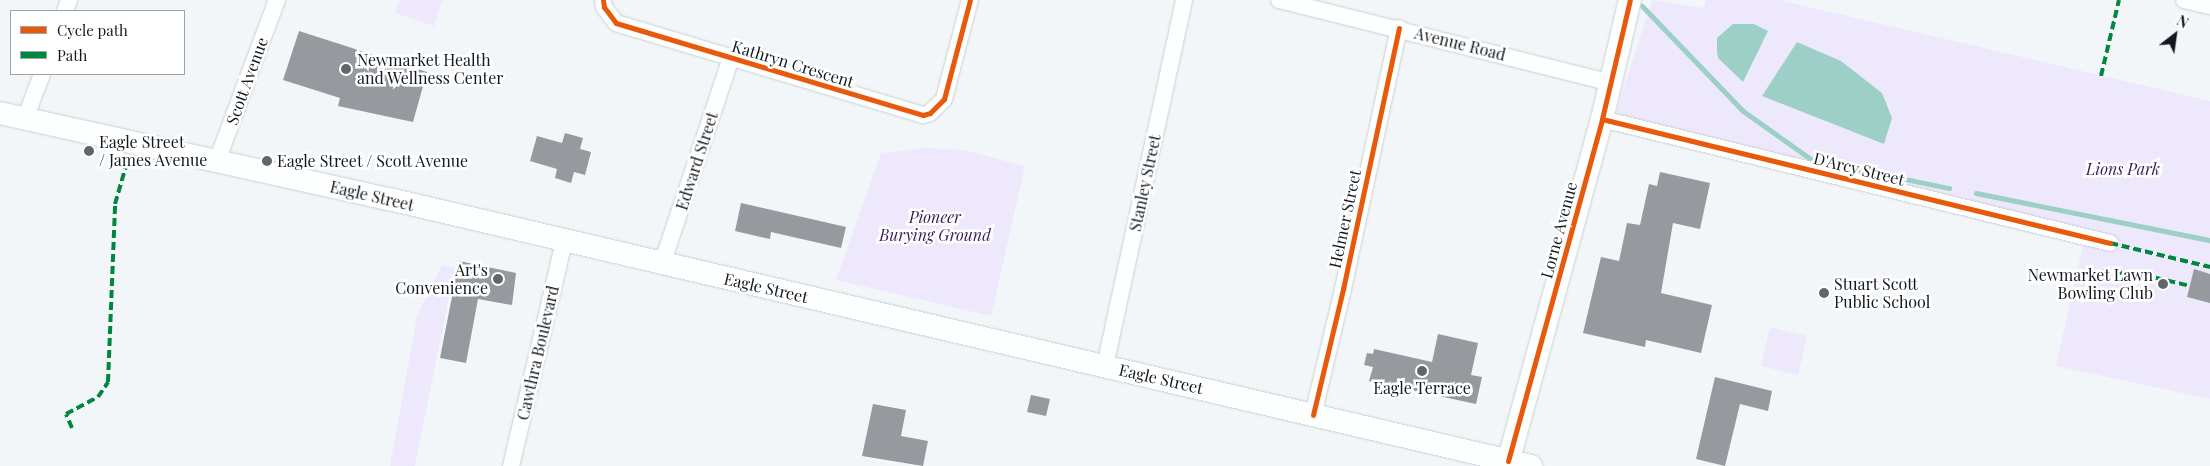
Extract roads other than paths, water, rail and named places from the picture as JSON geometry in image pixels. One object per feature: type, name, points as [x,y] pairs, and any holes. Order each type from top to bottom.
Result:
[{"type":"main road","name":"Lorne Avenue","points":[[1507,463],[1602,119],[1630,0]]},
{"type":"main road","name":"Eagle Street","points":[[0,113],[217,161],[1105,366],[1507,463],[1531,466]]},
{"type":"street","name":"Scott Avenue","points":[[217,161],[276,0]]},
{"type":"street","name":"Kathryn Crescent","points":[[603,0],[604,7],[616,23],[912,114],[930,113],[944,99],[970,0]]},
{"type":"street","name":"Stanley Street","points":[[1105,366],[1184,0]]},
{"type":"street","name":"Avenue Road","points":[[1279,0],[1398,28],[1611,83]]},
{"type":"street","points":[[2184,0],[2210,6]]},
{"type":"street","name":"Helmer Street","points":[[1313,415],[1343,289],[1398,28]]},
{"type":"street","name":"Edward Street","points":[[662,264],[731,58]]},
{"type":"street","points":[[25,119],[42,75]]},
{"type":"street","name":"D'Arcy Street","points":[[1602,119],[2110,243]]},
{"type":"street","name":"Cawthra Boulevard","points":[[511,466],[564,241]]},
{"type":"waterway","points":[[1642,6],[1743,111],[1812,160],[1949,188]]},
{"type":"waterway","points":[[1976,193],[2210,240]]},
{"type":"place","name":"Newmarket Health and Wellness Center","points":[[346,69]]},
{"type":"place","name":"Eagle Street / James Avenue","points":[[89,151]]},
{"type":"place","name":"Eagle Street / Scott Avenue","points":[[267,161]]},
{"type":"place","name":"Art's Convenience","points":[[498,279]]},
{"type":"place","name":"Newmarket Lawn Bowling Club","points":[[2163,284]]},
{"type":"place","name":"Stuart Scott Public School","points":[[1824,293]]},
{"type":"place","name":"Eagle Terrace","points":[[1422,371]]},
{"type":"park label","name":"Lions Park","points":[[2123,169]]},
{"type":"park label","name":"Pioneer Burying Ground","points":[[935,226]]}]
